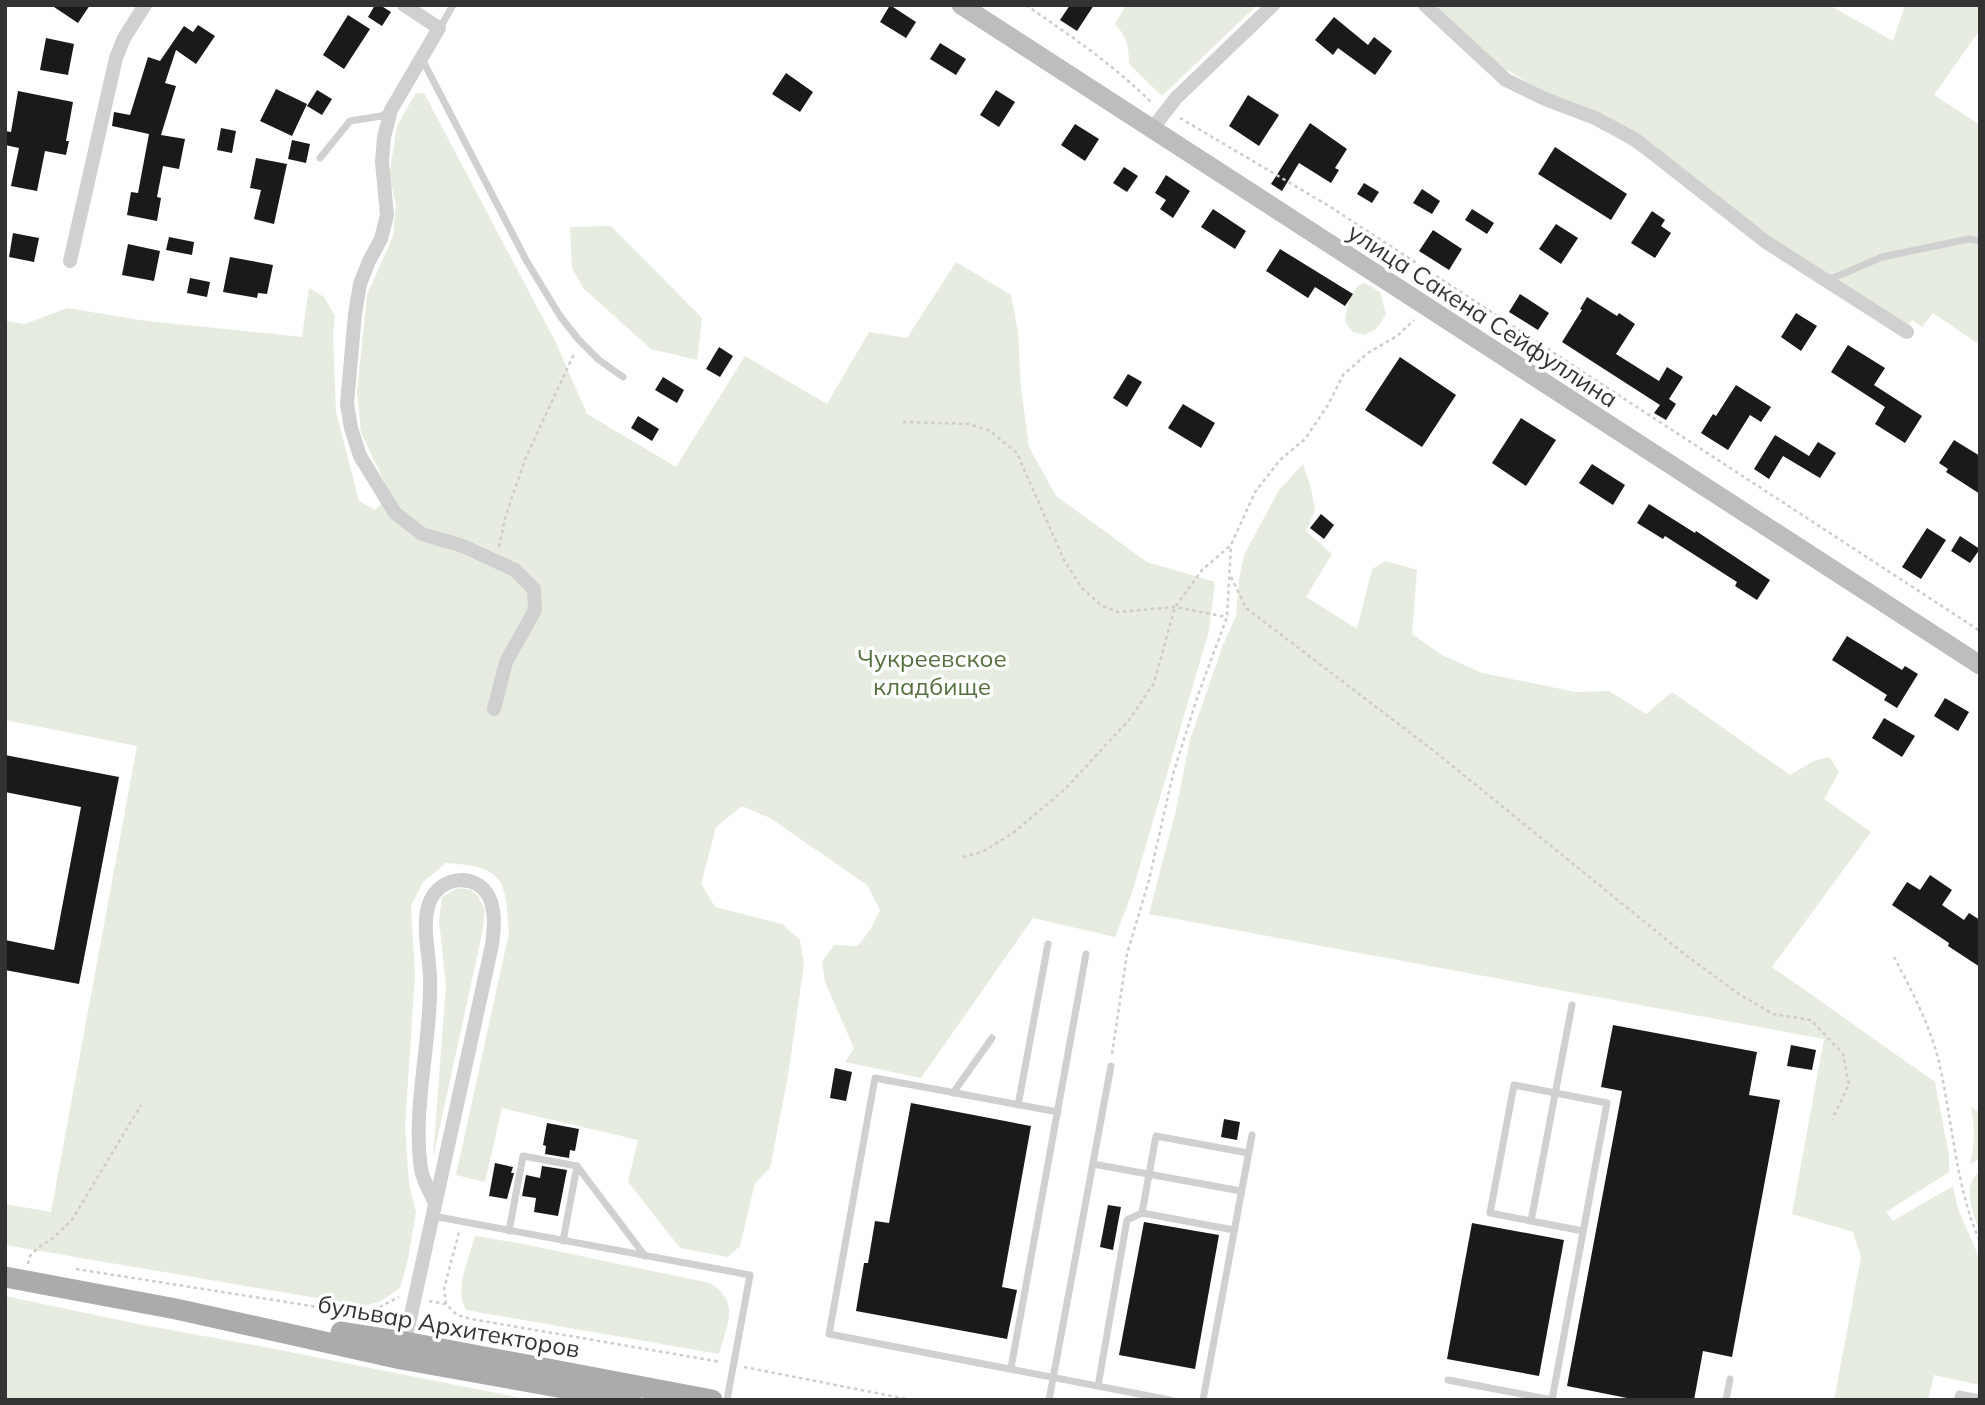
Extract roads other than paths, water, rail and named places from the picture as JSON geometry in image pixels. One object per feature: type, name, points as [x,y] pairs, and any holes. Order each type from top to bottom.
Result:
[{"type":"main road","name":"улица Сакена Сейфуллина","points":[[961,5],[1980,665]]},
{"type":"main road","name":"бульвар Архитекторов","points":[[14,1279],[403,1350],[712,1400]]},
{"type":"main road","name":"бульвар Архитекторов","points":[[403,1350],[631,1400]]},
{"type":"street","points":[[70,261],[116,58],[124,38],[145,5]]},
{"type":"street","points":[[404,5],[439,28],[391,110],[384,137],[382,162],[387,215],[381,239],[360,284],[347,404],[360,456],[395,513],[422,534],[463,546],[515,570],[534,589],[535,610],[506,662],[494,709]]},
{"type":"street","points":[[1152,129],[1166,110],[1273,5]]},
{"type":"street","points":[[1425,5],[1506,80],[1545,99],[1595,118],[1636,140],[1766,242],[1907,332]]},
{"type":"street","points":[[403,1350],[491,960],[495,922],[490,899],[482,886],[463,879],[451,881],[436,890],[429,903],[427,918],[430,977],[419,1115],[421,1172],[434,1210]]},
{"type":"lane","points":[[439,28],[453,5]]},
{"type":"lane","points":[[421,59],[526,260],[560,316],[599,360],[623,377]]},
{"type":"lane","points":[[320,158],[350,121],[381,116],[391,110]]},
{"type":"lane","points":[[1826,281],[1882,257],[1969,239],[1980,241]]},
{"type":"lane","points":[[1018,1105],[1048,944]]},
{"type":"lane","points":[[1011,1368],[1086,954]]},
{"type":"lane","points":[[1531,1221],[1572,1006]]},
{"type":"lane","points":[[953,1093],[992,1038]]},
{"type":"lane","points":[[1049,1400],[1111,1066]]},
{"type":"lane","points":[[1058,1112],[875,1078],[829,1334],[1170,1400]]},
{"type":"lane","points":[[1448,1380],[1552,1400],[1607,1103],[1514,1085],[1490,1213],[1583,1231]]},
{"type":"lane","points":[[1203,1400],[1252,1135]]},
{"type":"lane","points":[[1142,1213],[1156,1136],[1248,1153]]},
{"type":"lane","points":[[509,1231],[523,1156],[577,1166],[646,1256]]},
{"type":"lane","points":[[1093,1164],[1241,1191]]},
{"type":"lane","points":[[563,1241],[577,1166]]},
{"type":"lane","points":[[434,1210],[461,1222],[750,1275],[727,1400]]},
{"type":"lane","points":[[1098,1386],[1127,1220],[1142,1213],[1234,1230]]},
{"type":"lane","points":[[1726,1400],[1730,1379]]},
{"type":"lane","points":[[1957,1400],[1959,1394],[1980,1398]]},
{"type":"park label","name":"Чукреевское кладбище","points":[[932,672]]}]
